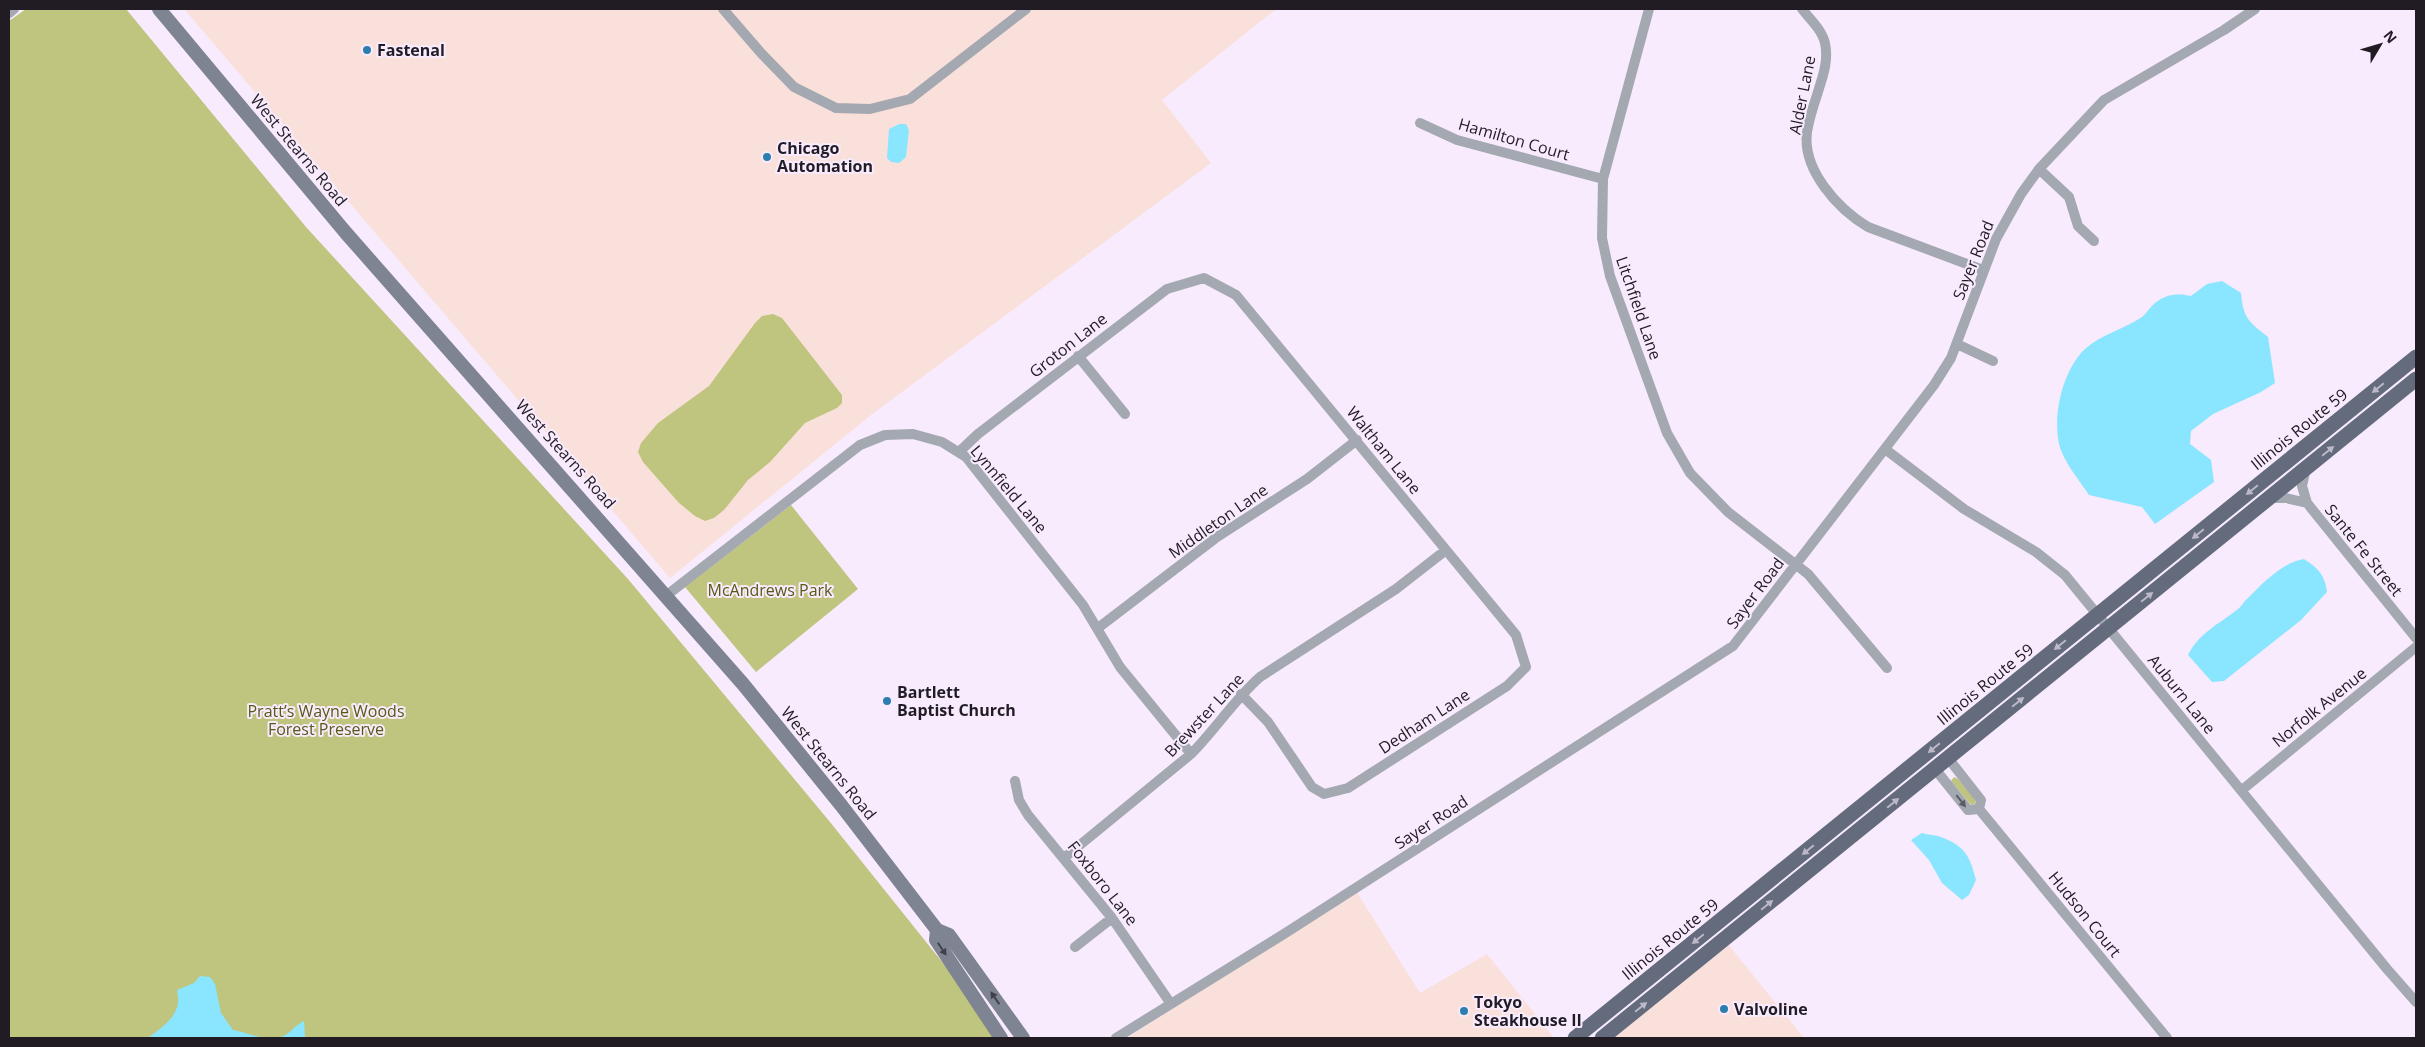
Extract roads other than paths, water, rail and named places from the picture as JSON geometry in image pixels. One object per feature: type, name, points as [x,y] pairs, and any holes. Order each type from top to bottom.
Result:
[{"type":"main road","name":"West Stearns Road","points":[[159,9],[346,233],[667,595],[787,738],[937,930],[949,935],[1023,1038]]},
{"type":"main road","name":"Illinois Route 59","points":[[1575,1038],[2416,357]]},
{"type":"main road","points":[[1603,1038],[2416,379]]},
{"type":"main road","name":"West Stearns Road","points":[[937,930],[936,940],[1001,1038]]},
{"type":"street","points":[[9,13],[14,9]]},
{"type":"street","points":[[724,9],[760,53],[794,87],[836,108],[870,109],[910,99],[1026,9]]},
{"type":"street","name":"Litchfield Lane","points":[[1649,9],[1603,179],[1602,238],[1610,276],[1673,445],[1690,473],[1710,496],[1808,574],[1887,668]]},
{"type":"street","name":"Alder Lane","points":[[1802,9],[1819,30],[1825,44],[1827,60],[1807,134],[1810,159],[1828,192],[1854,218],[1868,227],[1983,270]]},
{"type":"street","name":"Sayer Road","points":[[1116,1038],[1733,646],[1934,385],[1951,358],[1983,270],[2008,216],[2039,170],[2104,100],[2224,30],[2254,9]]},
{"type":"street","name":"Hamilton Court","points":[[1420,123],[1457,140],[1603,179]]},
{"type":"street","points":[[2039,170],[2069,197],[2078,226],[2094,241]]},
{"type":"street","name":"Groton Lane","points":[[959,452],[978,434],[1161,292],[1175,285],[1204,278]]},
{"type":"street","name":"Waltham Lane","points":[[1204,278],[1230,291],[1242,300],[1516,635],[1524,658]]},
{"type":"street","points":[[1957,344],[1993,361]]},
{"type":"street","points":[[1078,356],[1125,414]]},
{"type":"street","name":"Lynnfield Lane","points":[[667,595],[840,459],[868,441],[885,435],[913,434],[933,438],[959,452],[981,474],[1098,628],[1120,667],[1191,754]]},
{"type":"street","name":"Middleton Lane","points":[[1098,628],[1217,537],[1307,479],[1357,440]]},
{"type":"street","name":"Auburn Lane","points":[[1885,449],[1964,509],[2048,560],[2065,575],[2387,970],[2416,1002]]},
{"type":"street","name":"Sante Fe Street","points":[[2306,468],[2302,486],[2307,503],[2416,638]]},
{"type":"street","name":"Sante Fe Street","points":[[2269,498],[2286,498],[2307,503]]},
{"type":"street","name":"Brewster Lane","points":[[1064,858],[1191,754],[1210,736],[1241,694],[1268,671],[1396,589],[1446,550]]},
{"type":"street","name":"Norfolk Avenue","points":[[2242,790],[2416,647]]},
{"type":"street","name":"Dedham Lane","points":[[1241,694],[1268,722],[1312,787],[1324,794],[1348,788],[1507,686],[1526,667],[1524,658]]},
{"type":"street","name":"Hudson Court","points":[[1948,758],[1981,800],[1979,809]]},
{"type":"street","name":"Hudson Court","points":[[1935,769],[1968,810],[1979,809]]},
{"type":"street","name":"Foxboro Lane","points":[[1015,781],[1019,800],[1028,815],[1112,918],[1171,1004]]},
{"type":"street","name":"Hudson Court","points":[[1979,809],[2167,1038]]},
{"type":"street","points":[[1075,947],[1112,918]]},
{"type":"street","points":[[1592,1024],[1603,1038]]},
{"type":"water","points":[[899,124],[906,124],[909,130],[906,157],[899,163],[891,162],[887,158],[889,129]]},
{"type":"water","points":[[2222,281],[2241,293],[2243,308],[2248,319],[2268,337],[2275,383],[2261,392],[2213,414],[2191,431],[2190,444],[2211,460],[2214,482],[2155,524],[2142,507],[2089,495],[2075,475],[2059,445],[2057,427],[2062,390],[2071,367],[2085,349],[2092,344],[2142,317],[2153,305],[2163,298],[2177,295],[2191,296],[2207,284]]},
{"type":"water","points":[[2304,559],[2320,572],[2325,581],[2327,592],[2301,620],[2224,681],[2212,682],[2188,655],[2193,647],[2210,629],[2239,608],[2274,574],[2288,564]]},
{"type":"water","points":[[1922,833],[1949,840],[1961,848],[1969,858],[1976,880],[1969,895],[1962,900],[1942,883],[1929,860],[1911,840]]},
{"type":"water","points":[[200,976],[210,977],[215,984],[221,1013],[233,1030],[267,1038],[148,1038],[166,1023],[175,1012],[178,998],[177,990],[194,983]]},
{"type":"water","points":[[304,1021],[305,1038],[277,1038],[284,1036]]},
{"type":"place","name":"Fastenal","points":[[367,50]]},
{"type":"place","name":"Chicago Automation","points":[[767,157]]},
{"type":"place","name":"Bartlett Baptist Church","points":[[887,701]]},
{"type":"place","name":"Valvoline","points":[[1724,1009]]},
{"type":"place","name":"Tokyo Steakhouse II","points":[[1464,1011]]},
{"type":"park label","name":"McAndrews Park","points":[[770,590]]},
{"type":"park label","name":"Pratt’s Wayne Woods Forest Preserve","points":[[326,720]]}]
